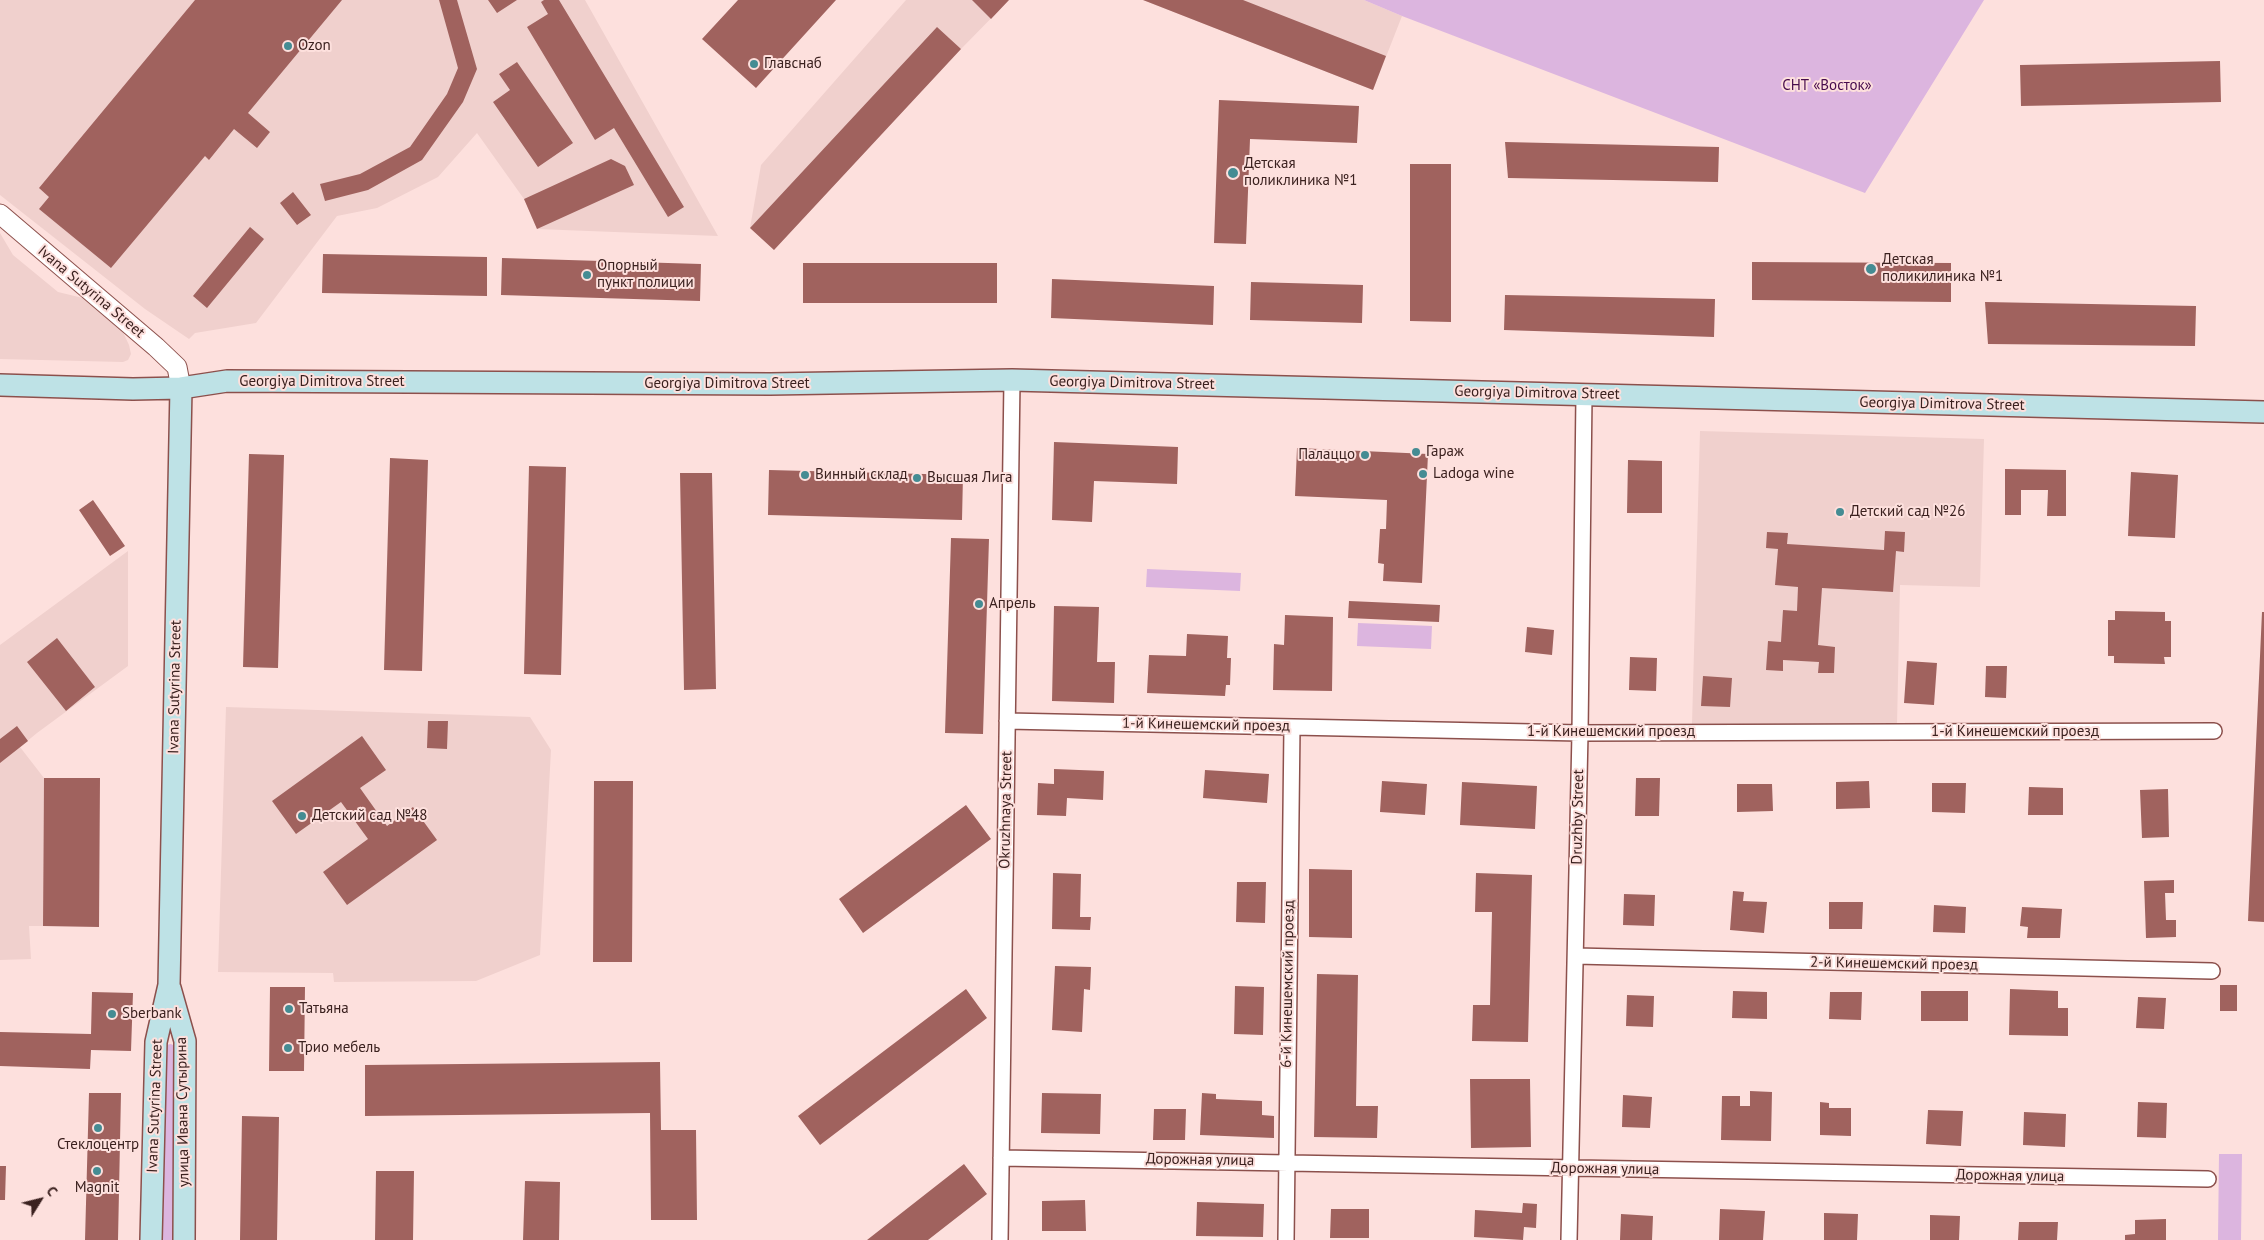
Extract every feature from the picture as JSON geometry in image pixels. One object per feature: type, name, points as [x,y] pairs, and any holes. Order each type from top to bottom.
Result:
[{"type":"main road","name":"Georgiya Dimitrova Street","points":[[0,385],[181,388],[226,381],[770,384],[1012,380],[2264,412]]},
{"type":"main road","name":"Ivana Sutyrina Street","points":[[152,1240],[156,1042],[169,985],[181,388]]},
{"type":"main road","name":"улица Ивана Сутырина","points":[[169,985],[185,1041],[184,1240]]},
{"type":"street","name":"Ivana Sutyrina Street","points":[[0,214],[177,367],[181,388]]},
{"type":"street","name":"Okruzhnaya Street","points":[[1000,1240],[1012,380]]},
{"type":"street","name":"Druzhby Street","points":[[1569,1240],[1580,733],[1584,394]]},
{"type":"street","name":"1-й Кинешемский проезд","points":[[1007,721],[1580,733],[2214,731]]},
{"type":"street","name":"6-й Кинешемский проезд","points":[[1286,1240],[1292,727]]},
{"type":"street","name":"2-й Кинешемский проезд","points":[[1576,956],[2212,972]]},
{"type":"street","name":"Дорожная улица","points":[[1001,1158],[1286,1161],[2208,1179]]},
{"type":"shaded area","points":[[0,0],[585,0],[718,236],[537,229],[524,199],[477,133],[438,177],[377,208],[337,216],[256,323],[195,333],[189,339],[145,309],[0,195]]},
{"type":"shaded area","points":[[906,0],[1009,0],[774,250],[750,228],[761,165]]},
{"type":"shaded area","points":[[1143,0],[1364,0],[1402,16],[1373,90]]},
{"type":"shaded area","points":[[0,233],[13,255],[58,292],[87,299],[122,330],[131,354],[128,360],[123,362],[0,359]]},
{"type":"shaded area","name":"Детский сад №26","points":[[1700,431],[1984,439],[1980,587],[1900,585],[1897,725],[1692,724]]},
{"type":"shaded area","points":[[128,551],[128,666],[20,747],[44,778],[43,926],[29,926],[31,959],[0,960],[0,645]]},
{"type":"shaded area","points":[[226,707],[530,717],[551,750],[540,955],[476,981],[334,982],[333,973],[218,972]]},
{"type":"green space","name":"СНТ «Восток»","points":[[1364,0],[1984,0],[1865,193]]},
{"type":"green space","points":[[1147,569],[1241,573],[1240,591],[1146,587]]},
{"type":"green space","points":[[1358,623],[1432,626],[1431,649],[1357,646]]},
{"type":"green space","points":[[171,1044],[175,1046],[175,1240],[162,1240],[164,1050],[166,1045]]},
{"type":"green space","points":[[2219,1154],[2242,1154],[2241,1240],[2218,1240]]},
{"type":"building","points":[[195,0],[342,0],[248,113],[270,132],[257,148],[234,129],[209,160],[205,156],[111,268],[39,209],[49,197],[39,188]]},
{"type":"building","points":[[439,0],[457,0],[477,69],[463,102],[422,160],[368,190],[325,201],[320,184],[360,174],[410,147],[447,94],[458,68]]},
{"type":"building","points":[[488,0],[517,0],[497,13]]},
{"type":"building","points":[[544,0],[559,0],[684,207],[668,217],[614,128],[595,140],[527,27],[548,14],[541,2]]},
{"type":"building","name":"Главснаб","points":[[738,0],[836,0],[756,88],[702,39]]},
{"type":"building","points":[[972,0],[1009,0],[991,19]]},
{"type":"building","points":[[1143,0],[1243,0],[1386,56],[1373,90]]},
{"type":"building","points":[[937,27],[961,49],[774,250],[750,228]]},
{"type":"building","points":[[2220,61],[2221,102],[2021,106],[2020,65]]},
{"type":"building","points":[[517,62],[573,143],[538,167],[493,102],[510,90],[499,74]]},
{"type":"building","points":[[1219,100],[1359,106],[1357,143],[1250,139],[1246,244],[1214,243]]},
{"type":"building","points":[[1505,142],[1719,147],[1718,182],[1508,178]]},
{"type":"building","points":[[611,159],[625,166],[634,185],[537,229],[524,199]]},
{"type":"building","points":[[1410,164],[1451,164],[1451,322],[1410,321]]},
{"type":"building","points":[[293,192],[311,215],[297,225],[280,203]]},
{"type":"building","points":[[250,227],[264,239],[207,308],[193,296]]},
{"type":"building","points":[[323,254],[487,257],[487,296],[322,293]]},
{"type":"building","points":[[502,258],[701,264],[700,301],[501,295]]},
{"type":"building","points":[[1752,262],[1951,263],[1951,302],[1752,300]]},
{"type":"building","points":[[803,263],[997,263],[997,303],[803,303]]},
{"type":"building","points":[[1052,279],[1214,286],[1213,325],[1051,318]]},
{"type":"building","points":[[1251,282],[1363,285],[1362,323],[1250,320]]},
{"type":"building","points":[[1505,295],[1715,299],[1714,337],[1504,330]]},
{"type":"building","points":[[1985,302],[2196,306],[2195,346],[1988,344]]},
{"type":"building","points":[[1054,442],[1178,447],[1177,484],[1094,481],[1092,522],[1052,520]]},
{"type":"building","points":[[1297,448],[1428,454],[1422,583],[1383,581],[1384,564],[1378,563],[1380,529],[1386,529],[1387,500],[1295,496]]},
{"type":"building","points":[[249,454],[284,455],[278,668],[243,667]]},
{"type":"building","points":[[390,458],[428,460],[422,671],[384,670]]},
{"type":"building","points":[[1628,460],[1662,461],[1662,513],[1627,513]]},
{"type":"building","points":[[529,466],[566,467],[561,675],[524,674]]},
{"type":"building","points":[[2005,469],[2066,470],[2066,516],[2047,516],[2048,490],[2021,490],[2021,515],[2005,515]]},
{"type":"building","points":[[769,470],[963,475],[962,520],[768,515]]},
{"type":"building","points":[[2131,472],[2178,475],[2175,538],[2128,536]]},
{"type":"building","points":[[680,473],[712,473],[716,689],[684,690]]},
{"type":"building","points":[[93,500],[125,546],[110,556],[79,510]]},
{"type":"building","points":[[1885,531],[1905,532],[1904,552],[1896,551],[1893,592],[1822,588],[1818,645],[1835,647],[1834,673],[1818,673],[1819,662],[1783,660],[1783,671],[1766,670],[1768,641],[1781,642],[1783,610],[1797,611],[1798,587],[1775,585],[1778,549],[1766,548],[1767,532],[1788,533],[1787,544],[1884,550]]},
{"type":"building","points":[[951,538],[989,539],[983,734],[945,733]]},
{"type":"building","points":[[1349,601],[1440,605],[1439,622],[1348,618]]},
{"type":"building","points":[[1054,606],[1099,607],[1097,662],[1115,662],[1114,703],[1052,701]]},
{"type":"building","points":[[2115,611],[2165,612],[2165,621],[2171,621],[2171,657],[2164,657],[2165,664],[2114,663],[2114,656],[2108,656],[2108,620],[2115,620]]},
{"type":"building","points":[[2262,612],[2264,612],[2264,922],[2248,921]]},
{"type":"building","points":[[1285,615],[1333,617],[1332,691],[1273,690],[1274,644],[1284,645]]},
{"type":"building","points":[[1527,627],[1554,630],[1552,655],[1525,652]]},
{"type":"building","points":[[1187,634],[1228,636],[1227,658],[1231,658],[1230,685],[1226,685],[1225,696],[1147,693],[1149,655],[1186,656]]},
{"type":"building","points":[[57,638],[95,687],[66,711],[27,662]]},
{"type":"building","points":[[1630,657],[1657,658],[1656,691],[1629,690]]},
{"type":"building","points":[[1907,661],[1937,663],[1934,705],[1904,703]]},
{"type":"building","points":[[1986,666],[2007,666],[2006,698],[1985,697]]},
{"type":"building","points":[[1703,676],[1732,678],[1730,707],[1701,706]]},
{"type":"building","points":[[428,721],[448,721],[447,749],[427,748]]},
{"type":"building","points":[[17,726],[28,741],[0,763],[0,739]]},
{"type":"building","name":"Детский сад №48","points":[[362,736],[386,770],[360,788],[387,826],[413,807],[437,840],[347,905],[323,872],[368,839],[341,802],[296,834],[272,801]]},
{"type":"building","points":[[1054,769],[1104,771],[1103,800],[1067,798],[1066,816],[1037,815],[1038,783],[1054,784]]},
{"type":"building","points":[[1205,770],[1269,774],[1267,803],[1203,798]]},
{"type":"building","points":[[44,778],[100,778],[99,927],[43,926]]},
{"type":"building","points":[[1636,778],[1660,778],[1659,816],[1635,816]]},
{"type":"building","points":[[594,781],[633,781],[632,962],[593,962]]},
{"type":"building","points":[[1382,781],[1427,784],[1425,815],[1380,812]]},
{"type":"building","points":[[1869,781],[1870,808],[1836,809],[1836,782]]},
{"type":"building","points":[[1462,782],[1537,786],[1535,829],[1460,825]]},
{"type":"building","points":[[1932,783],[1966,783],[1965,813],[1932,812]]},
{"type":"building","points":[[1737,784],[1772,784],[1773,811],[1737,812]]},
{"type":"building","points":[[2029,787],[2063,788],[2063,815],[2028,815]]},
{"type":"building","points":[[2168,789],[2169,837],[2142,838],[2140,790]]},
{"type":"building","points":[[966,805],[991,839],[863,933],[839,899]]},
{"type":"building","points":[[1309,869],[1352,870],[1352,938],[1309,937]]},
{"type":"building","points":[[1053,873],[1081,874],[1080,917],[1091,917],[1090,930],[1052,929]]},
{"type":"building","points":[[1476,873],[1532,875],[1528,1042],[1472,1041],[1473,1005],[1490,1005],[1492,912],[1475,912]]},
{"type":"building","points":[[2174,880],[2174,893],[2165,893],[2166,920],[2176,920],[2176,937],[2146,938],[2144,881]]},
{"type":"building","points":[[1237,882],[1266,882],[1265,923],[1236,922]]},
{"type":"building","points":[[1733,891],[1744,892],[1743,901],[1767,902],[1764,933],[1730,930]]},
{"type":"building","points":[[1624,894],[1655,895],[1654,926],[1623,925]]},
{"type":"building","points":[[1829,902],[1863,902],[1862,929],[1829,929]]},
{"type":"building","points":[[1934,905],[1966,907],[1965,933],[1933,932]]},
{"type":"building","points":[[2022,907],[2062,909],[2060,938],[2027,938],[2028,927],[2020,926]]},
{"type":"building","points":[[1055,966],[1091,967],[1090,990],[1084,989],[1082,1032],[1052,1030]]},
{"type":"building","points":[[1317,974],[1358,975],[1356,1106],[1378,1106],[1377,1138],[1314,1137]]},
{"type":"building","points":[[2220,985],[2237,985],[2237,1011],[2220,1011]]},
{"type":"building","points":[[1235,986],[1264,987],[1263,1035],[1234,1034]]},
{"type":"building","points":[[270,987],[305,987],[304,1071],[269,1071]]},
{"type":"building","points":[[966,989],[987,1018],[820,1145],[798,1116]]},
{"type":"building","points":[[2010,989],[2058,991],[2058,1008],[2068,1008],[2068,1036],[2009,1035]]},
{"type":"building","points":[[1733,991],[1767,992],[1767,1019],[1732,1018]]},
{"type":"building","points":[[1921,991],[1968,991],[1968,1021],[1921,1021]]},
{"type":"building","points":[[92,992],[133,993],[131,1051],[91,1050],[90,1069],[0,1066],[0,1032],[91,1034]]},
{"type":"building","points":[[1830,992],[1862,992],[1861,1020],[1829,1019]]},
{"type":"building","points":[[1627,995],[1654,996],[1653,1027],[1626,1026]]},
{"type":"building","points":[[2138,997],[2166,998],[2164,1029],[2136,1028]]},
{"type":"building","points":[[660,1062],[661,1130],[696,1130],[697,1220],[651,1220],[650,1113],[365,1116],[365,1065]]},
{"type":"building","points":[[1470,1079],[1530,1079],[1531,1147],[1471,1148]]},
{"type":"building","points":[[1750,1091],[1772,1092],[1771,1141],[1721,1140],[1722,1096],[1740,1096],[1740,1106],[1750,1106]]},
{"type":"building","points":[[89,1093],[121,1093],[118,1240],[85,1240]]},
{"type":"building","points":[[1042,1093],[1101,1094],[1100,1134],[1041,1133]]},
{"type":"building","points":[[1202,1093],[1216,1094],[1216,1099],[1262,1101],[1262,1115],[1274,1116],[1274,1138],[1200,1135]]},
{"type":"building","points":[[1623,1095],[1652,1097],[1650,1128],[1622,1127]]},
{"type":"building","points":[[1820,1102],[1829,1103],[1829,1108],[1851,1108],[1851,1136],[1820,1135]]},
{"type":"building","points":[[2138,1102],[2167,1103],[2166,1138],[2137,1137]]},
{"type":"building","points":[[1154,1109],[1186,1109],[1185,1140],[1153,1140]]},
{"type":"building","points":[[1928,1110],[1963,1111],[1961,1146],[1926,1144]]},
{"type":"building","points":[[2024,1112],[2066,1114],[2065,1147],[2023,1145]]},
{"type":"building","points":[[242,1116],[279,1117],[277,1240],[240,1240]]},
{"type":"building","points":[[964,1164],[987,1194],[928,1240],[867,1240]]},
{"type":"building","points":[[0,1166],[6,1166],[5,1200],[0,1200]]},
{"type":"building","points":[[376,1171],[414,1171],[413,1240],[375,1240]]},
{"type":"building","points":[[525,1181],[560,1182],[559,1240],[523,1240]]},
{"type":"building","points":[[1085,1200],[1086,1231],[1042,1231],[1042,1201]]},
{"type":"building","points":[[1197,1202],[1264,1204],[1263,1237],[1196,1236]]},
{"type":"building","points":[[1523,1203],[1537,1204],[1536,1228],[1524,1227],[1523,1240],[1474,1237],[1475,1210],[1522,1213]]},
{"type":"building","points":[[1331,1209],[1369,1209],[1369,1238],[1330,1238]]},
{"type":"building","points":[[1720,1209],[1765,1211],[1763,1240],[1719,1240]]},
{"type":"building","points":[[1824,1213],[1858,1214],[1857,1240],[1824,1240]]},
{"type":"building","points":[[1621,1214],[1653,1216],[1652,1240],[1620,1240]]},
{"type":"building","points":[[1930,1215],[1960,1216],[1959,1240],[1930,1240]]},
{"type":"building","points":[[2166,1219],[2166,1240],[2125,1240],[2125,1235],[2135,1234],[2135,1220]]},
{"type":"building","points":[[2019,1222],[2058,1222],[2057,1240],[2018,1240]]},
{"type":"place","name":"Ozon","points":[[288,46]]},
{"type":"place","name":"Главснаб","points":[[754,64]]},
{"type":"place","name":"Детская поликлиника №1","points":[[1233,173]]},
{"type":"place","name":"Детская поликилиника №1","points":[[1871,269]]},
{"type":"place","name":"Опорный пункт полиции","points":[[587,275]]},
{"type":"place","name":"Гараж","points":[[1416,452]]},
{"type":"place","name":"Палаццо","points":[[1365,455]]},
{"type":"place","name":"Ladoga wine","points":[[1423,474]]},
{"type":"place","name":"Винный склад","points":[[805,475]]},
{"type":"place","name":"Высшая Лига","points":[[917,478]]},
{"type":"place","name":"Детский сад №26","points":[[1840,512]]},
{"type":"place","name":"Апрель","points":[[979,604]]},
{"type":"place","name":"Детский сад №48","points":[[302,816]]},
{"type":"place","name":"Татьяна","points":[[289,1009]]},
{"type":"place","name":"Sberbank","points":[[112,1014]]},
{"type":"place","name":"Трио мебель","points":[[288,1048]]},
{"type":"place","name":"Стеклоцентр","points":[[98,1128]]},
{"type":"place","name":"Magnit","points":[[97,1171]]}]
